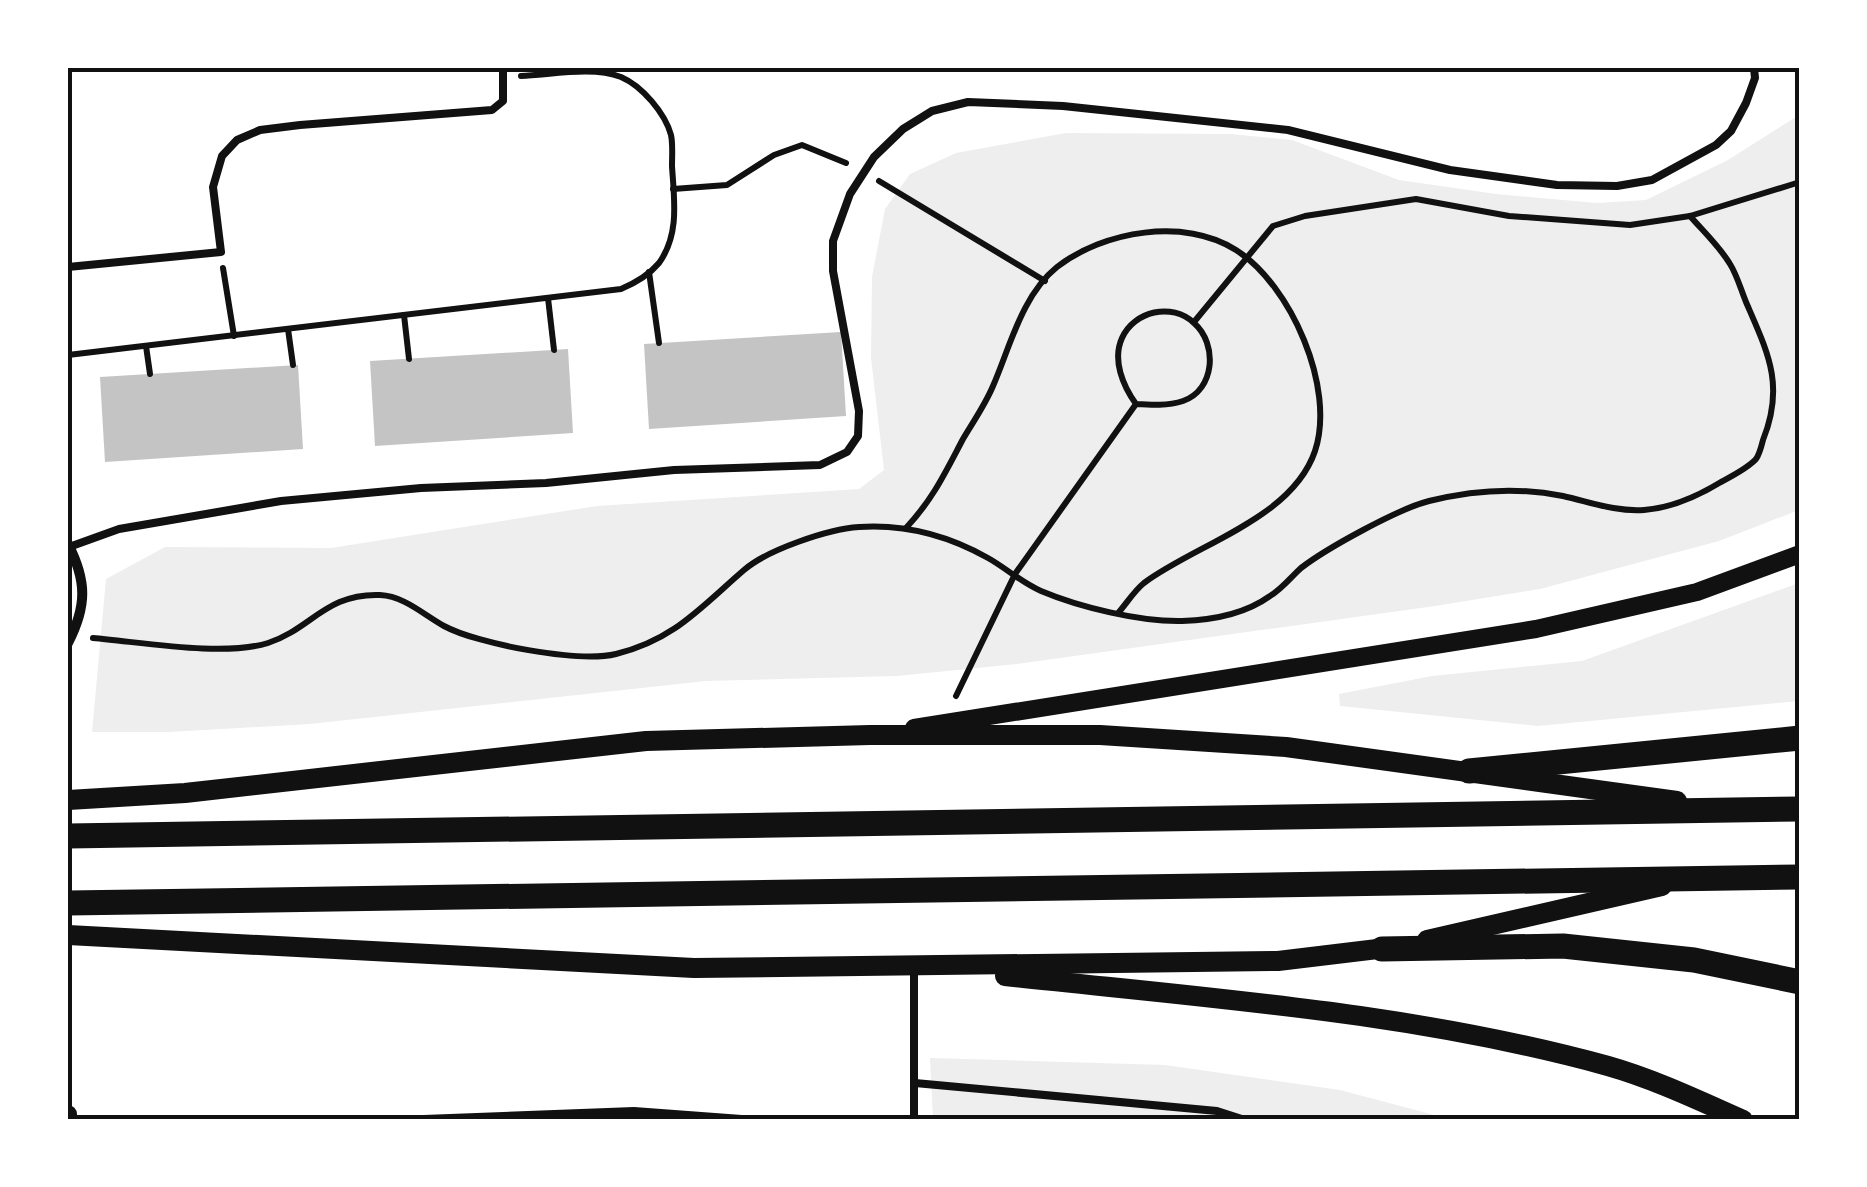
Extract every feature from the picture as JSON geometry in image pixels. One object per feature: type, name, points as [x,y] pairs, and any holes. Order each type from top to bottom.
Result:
[{"type":"highway","points":[[1469,771],[1800,738]]},
{"type":"highway","points":[[68,836],[1787,809]]},
{"type":"highway","points":[[68,903],[1788,878]]},
{"type":"highway","points":[[1382,949],[1563,946],[1694,960],[1800,982]]},
{"type":"main road","points":[[68,800],[185,793],[646,740],[870,735],[1118,736],[1286,747],[1655,799],[1787,809]]},
{"type":"main road","points":[[68,935],[694,968],[1278,962],[1382,949],[1664,886],[1788,878]]},
{"type":"main road","points":[[914,966],[1368,1016],[1462,1032],[1612,1067],[1743,1120]]},
{"type":"street","points":[[68,545],[81,572],[84,594],[70,640]]},
{"type":"street","points":[[870,735],[1536,629],[1697,592],[1800,554]]},
{"type":"lane","points":[[68,545],[119,529],[281,502],[674,470],[820,464],[838,458],[858,436],[859,411],[832,271],[833,241],[850,194],[874,157],[903,130],[932,111],[968,102],[1063,106],[1288,130],[1450,170],[1557,185],[1617,186],[1652,180],[1716,145],[1731,131],[1746,103],[1755,78],[1754,68]]},
{"type":"lane","points":[[68,267],[221,252],[213,187],[222,156],[237,140],[260,130],[300,125],[492,110],[504,102],[503,72]]},
{"type":"lane","points":[[914,966],[914,1120]]},
{"type":"lane","points":[[915,1082],[1217,1110],[1245,1120]]},
{"type":"lane","points":[[397,1120],[634,1111],[755,1120]]},
{"type":"path","points":[[68,355],[621,289],[650,272],[669,244],[675,220],[671,135],[661,114],[643,92],[622,78],[596,72],[503,72]]},
{"type":"path","points":[[1194,322],[1273,226],[1305,216],[1416,199],[1509,216],[1630,225],[1690,216],[1800,182]]},
{"type":"path","points":[[70,640],[209,648],[262,645],[289,634],[330,605],[356,596],[386,594],[426,612],[440,624],[482,641],[571,655],[612,656],[668,635],[715,599],[748,566],[814,536],[854,527],[906,528],[942,538],[982,554],[1048,594],[1119,612],[1180,621],[1236,614],[1272,596],[1305,566],[1380,522],[1424,502],[1473,492],[1522,491],[1563,496],[1598,506],[1641,510],[1670,506],[1697,495],[1757,458],[1774,416],[1772,372],[1765,341],[1730,262],[1690,216]]},
{"type":"path","points":[[906,528],[949,471],[992,388],[1030,299],[1054,269],[1080,252],[1116,238],[1154,232],[1199,234],[1237,250],[1272,284],[1308,350],[1321,422],[1314,454],[1278,501],[1249,523],[1184,557],[1140,586],[1119,612]]},
{"type":"path","points":[[221,252],[234,336]]},
{"type":"path","points":[[650,272],[659,343]]},
{"type":"path","points":[[548,298],[554,350]]},
{"type":"path","points":[[1165,312],[1194,322],[1208,348],[1211,366],[1204,383],[1195,395],[1182,401],[1136,404],[1126,390],[1118,354],[1132,322],[1148,313],[1165,312]]},
{"type":"path","points":[[404,315],[409,359]]},
{"type":"path","points":[[288,329],[292,365]]},
{"type":"path","points":[[146,346],[150,374]]},
{"type":"path","points":[[943,724],[1015,574],[1136,404]]},
{"type":"shaded area","points":[[1799,115],[1799,510],[1719,541],[1540,589],[1017,664],[897,676],[706,681],[310,724],[92,732],[106,579],[165,547],[331,548],[597,506],[859,489],[884,470],[871,358],[872,277],[885,209],[910,174],[956,153],[1066,133],[1230,134],[1292,140],[1399,180],[1597,203],[1646,200],[1728,160]]},
{"type":"shaded area","points":[[1799,583],[1799,701],[1538,726],[1340,706],[1339,694],[1432,676],[1582,661]]},
{"type":"shaded area","points":[[930,1058],[1165,1065],[1340,1090],[1438,1116],[1437,1120],[933,1119]]},
{"type":"building","points":[[841,332],[846,416],[649,429],[644,344]]},
{"type":"building","points":[[568,349],[573,433],[375,446],[370,361]]},
{"type":"building","points":[[298,365],[303,449],[105,462],[100,377]]}]
